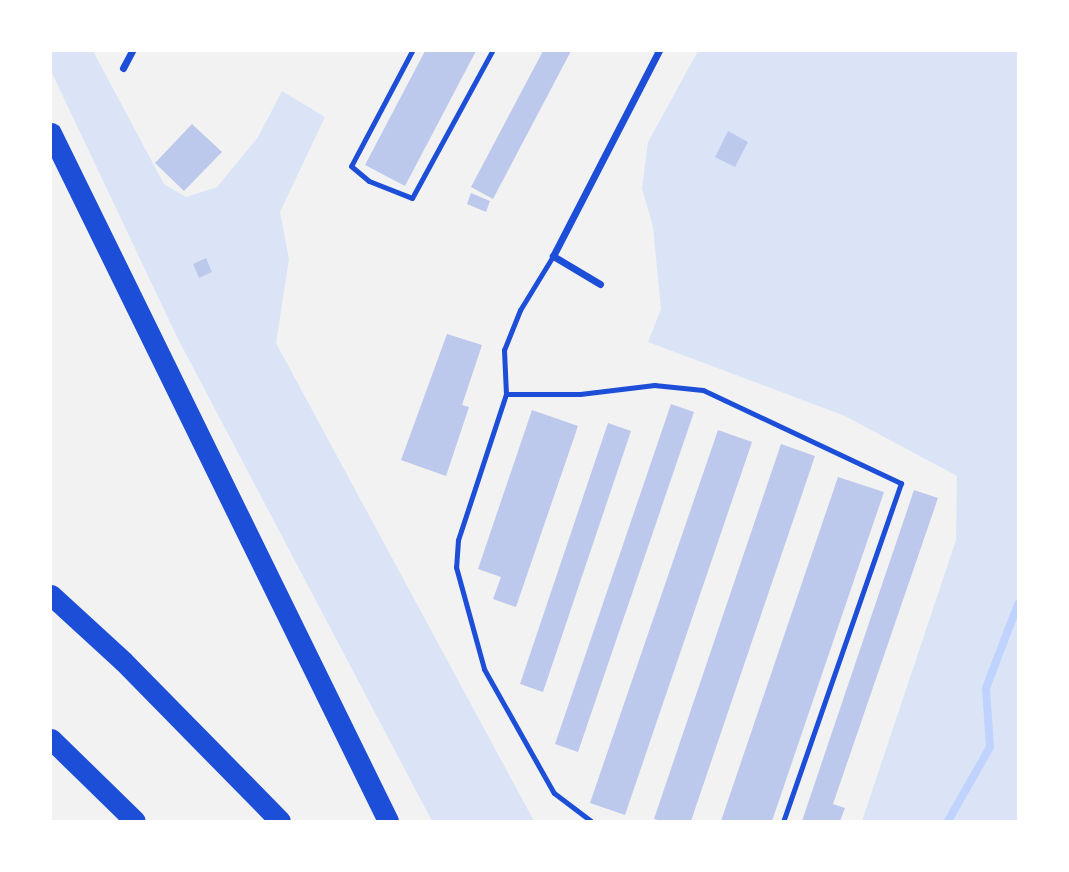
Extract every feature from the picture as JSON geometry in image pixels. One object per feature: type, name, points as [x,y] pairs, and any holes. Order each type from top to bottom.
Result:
[{"type":"highway","points":[[51,132],[388,821]]},
{"type":"highway","points":[[51,595],[124,661],[281,821]]},
{"type":"highway","points":[[51,739],[135,821]]},
{"type":"street","points":[[123,68],[132,51]]},
{"type":"street","points":[[600,285],[553,256],[659,51]]},
{"type":"lane","points":[[412,51],[351,166],[369,181],[412,198],[492,51]]},
{"type":"lane","points":[[553,256],[520,310],[504,350],[506,394],[458,540],[456,567],[484,669],[554,793],[591,821]]},
{"type":"lane","points":[[506,394],[580,394],[654,385],[702,390],[901,483],[783,821]]},
{"type":"shaded area","points":[[51,51],[93,51],[164,184],[186,197],[217,187],[258,137],[282,91],[325,117],[280,212],[289,259],[276,343],[534,821],[432,821],[177,337],[51,71]]},
{"type":"shaded area","points":[[698,51],[1018,51],[1018,821],[862,821],[956,540],[957,476],[845,416],[648,342],[661,309],[653,227],[642,188],[648,142]]},
{"type":"building","points":[[425,51],[476,51],[405,186],[365,165]]},
{"type":"building","points":[[543,51],[571,51],[493,199],[471,187]]},
{"type":"building","points":[[192,124],[222,152],[184,191],[155,163]]},
{"type":"building","points":[[728,131],[748,142],[735,167],[715,157]]},
{"type":"building","points":[[471,193],[490,201],[486,212],[467,204]]},
{"type":"building","points":[[206,258],[212,272],[199,278],[193,264]]},
{"type":"building","points":[[447,334],[482,345],[462,405],[469,407],[446,476],[401,460]]},
{"type":"building","points":[[671,404],[694,412],[578,752],[555,744]]},
{"type":"building","points":[[532,410],[578,426],[516,607],[493,599],[501,577],[478,569]]},
{"type":"building","points":[[608,423],[631,431],[543,692],[520,684]]},
{"type":"building","points":[[718,430],[752,442],[625,815],[590,803]]},
{"type":"building","points":[[781,444],[815,456],[691,821],[654,819]]},
{"type":"building","points":[[838,477],[884,492],[772,821],[721,821]]},
{"type":"building","points":[[914,490],[938,498],[833,804],[845,808],[840,821],[802,821]]},
{"type":"waterway","points":[[948,821],[990,747],[986,688],[1018,604]]}]
